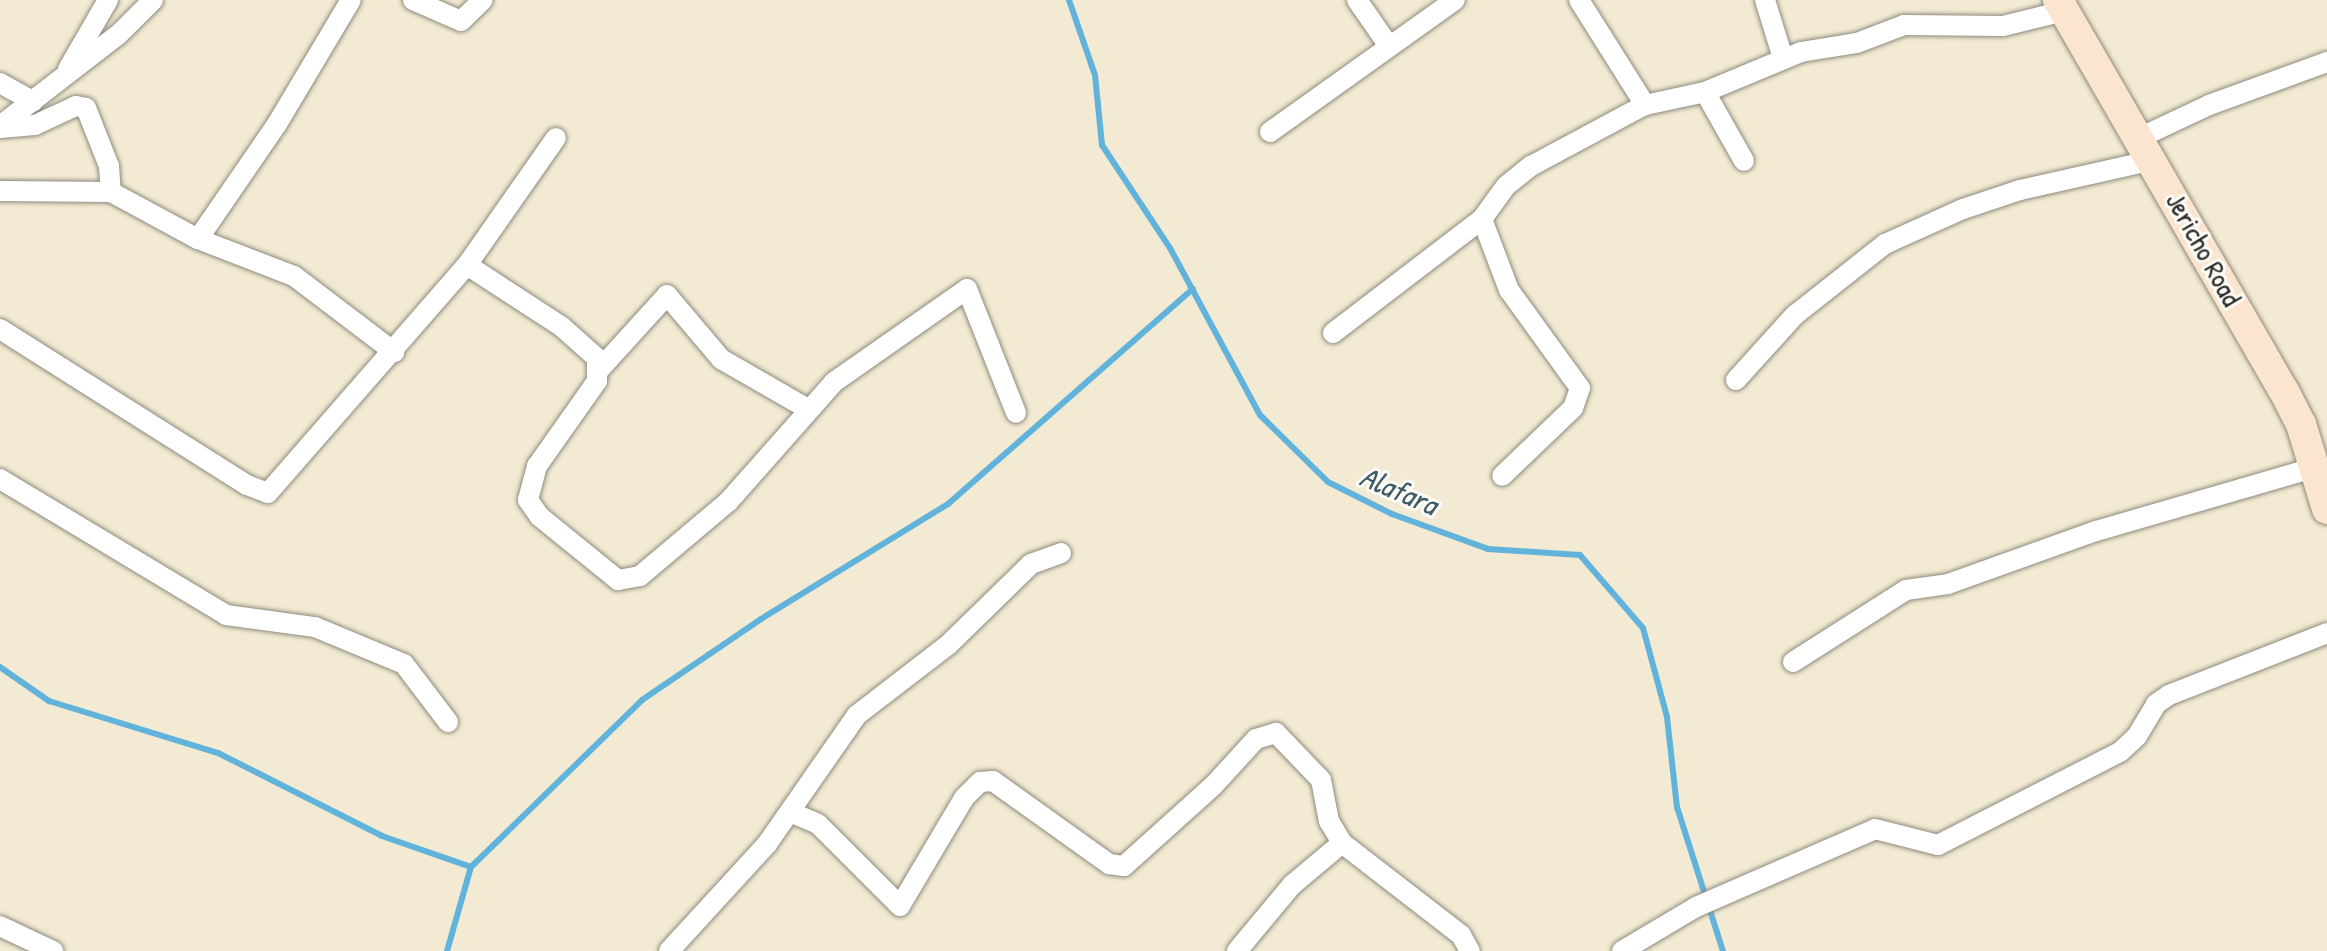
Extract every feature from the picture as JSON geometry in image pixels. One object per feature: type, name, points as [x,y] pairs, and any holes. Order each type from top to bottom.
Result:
[{"type":"street","points":[[65,74],[108,0]]},
{"type":"street","points":[[0,127],[119,34],[153,0]]},
{"type":"street","points":[[198,239],[277,124],[351,0]]},
{"type":"street","points":[[413,0],[461,21],[483,0]]},
{"type":"street","points":[[1357,0],[1389,46]]},
{"type":"street","points":[[1270,132],[1455,0]]},
{"type":"street","points":[[1579,0],[1645,105]]},
{"type":"street","points":[[1765,0],[1783,58]]},
{"type":"street","points":[[1333,333],[1482,219],[1506,186],[1531,166],[1645,105],[1705,92],[1783,58],[1857,43],[1904,25],[1981,28],[2061,5]]},
{"type":"street","name":"Jericho Road","points":[[2061,5],[2284,391],[2316,467],[2327,509]]},
{"type":"street","points":[[1736,380],[1795,315],[1885,244],[1963,209],[2146,149],[2209,105],[2327,62]]},
{"type":"street","points":[[0,83],[33,101]]},
{"type":"street","points":[[1705,92],[1744,161]]},
{"type":"street","points":[[0,127],[35,125],[69,109],[86,108],[109,166],[111,192]]},
{"type":"street","points":[[0,329],[263,494],[280,482],[467,265],[556,138]]},
{"type":"street","points":[[0,191],[111,192],[198,239],[294,276],[394,352]]},
{"type":"street","points":[[1482,219],[1509,290],[1580,388],[1573,408],[1502,476]]},
{"type":"street","points":[[467,265],[589,348],[599,370]]},
{"type":"street","points":[[808,409],[721,359],[667,295],[599,370],[592,390],[537,466],[528,500],[539,516],[618,580],[640,576],[728,502],[834,382],[967,289],[1016,413]]},
{"type":"street","points":[[1793,662],[1906,590],[1948,584],[2096,531],[2316,467]]},
{"type":"street","points":[[0,479],[226,615],[315,627],[404,664],[448,722]]},
{"type":"street","points":[[677,949],[790,812],[857,715],[948,645],[1031,564],[1061,553]]},
{"type":"street","points":[[1622,951],[1696,907],[1875,829],[1929,847],[1938,845],[2120,752],[2137,736],[2156,704],[2169,695],[2327,633]]},
{"type":"street","points":[[790,812],[818,824],[900,906],[964,798],[980,782],[993,781],[1109,864],[1124,866],[1213,786],[1256,739],[1270,732],[1283,737],[1321,780],[1323,805],[1342,843],[1461,935],[1470,951]]},
{"type":"street","points":[[1237,951],[1292,885],[1342,843]]},
{"type":"street","points":[[4,951],[6,929],[53,951]]},
{"type":"waterway","name":"Alafara","points":[[1069,0],[1095,75],[1102,145],[1170,248],[1260,415],[1328,482],[1392,514],[1488,549],[1580,555],[1643,628],[1667,717],[1677,807],[1723,951]]},
{"type":"waterway","points":[[447,951],[471,867],[642,700],[761,619],[948,504],[1193,289]]},
{"type":"waterway","points":[[0,667],[49,701],[218,753],[382,836],[471,867]]}]
